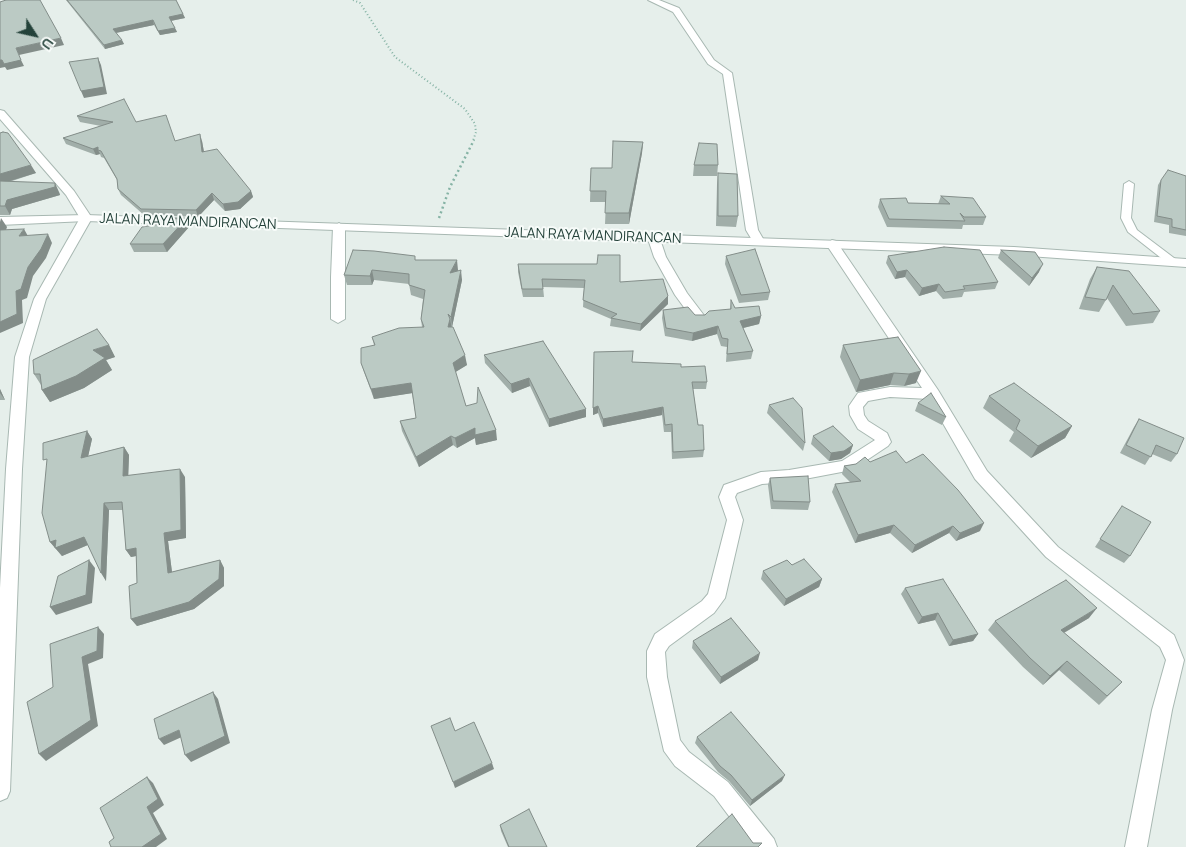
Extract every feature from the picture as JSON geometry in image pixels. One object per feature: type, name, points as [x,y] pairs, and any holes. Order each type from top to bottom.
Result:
[{"type":"street","points":[[652,0],[676,10],[711,62],[726,73],[730,83],[752,230],[759,242]]},
{"type":"street","points":[[0,113],[70,193],[86,218],[40,299],[22,356],[4,604],[0,791]]},
{"type":"street","name":"JALAN RAYA MANDIRANCAN","points":[[0,221],[86,218],[832,244],[1014,251],[1180,263]]},
{"type":"street","points":[[338,227],[338,319]]},
{"type":"street","points":[[654,239],[660,257],[681,295],[699,318]]},
{"type":"street","points":[[832,244],[933,394],[980,475],[1046,545],[1167,641],[1175,660],[1162,710],[1136,847]]},
{"type":"street","points":[[766,847],[721,789],[682,758],[671,744],[657,677],[656,651],[662,640],[708,607],[716,598],[735,520],[727,497],[730,490],[761,478],[789,476],[846,466],[883,442],[882,438],[862,425],[857,415],[856,406],[863,397],[890,392],[933,394]]},
{"type":"lane","points":[[1129,184],[1126,218],[1133,232],[1180,263]]},
{"type":"path","points":[[353,0],[358,2],[363,8],[395,57],[465,109],[475,124],[476,132],[474,139],[450,187],[435,231]]},
{"type":"building","points":[[6,0],[40,0],[61,38],[16,48],[21,60],[4,64],[0,60],[0,2]]},
{"type":"building","points":[[67,0],[176,0],[183,14],[169,17],[175,28],[158,31],[153,20],[113,29],[122,40],[104,45]]},
{"type":"building","points":[[98,58],[104,87],[81,91],[69,62]]},
{"type":"building","points":[[124,99],[136,122],[166,115],[175,141],[200,134],[202,152],[217,149],[251,191],[238,202],[223,204],[212,193],[196,210],[141,209],[118,189],[117,179],[101,151],[98,150],[98,147],[93,149],[63,138],[113,122],[77,116]]},
{"type":"building","points":[[0,133],[8,133],[31,165],[0,174]]},
{"type":"building","points":[[613,141],[643,142],[629,213],[605,213],[606,191],[590,191],[591,168],[612,168]]},
{"type":"building","points":[[699,143],[717,144],[718,165],[694,165]]},
{"type":"building","points":[[1168,170],[1186,176],[1186,230],[1172,227],[1172,219],[1157,216],[1161,180]]},
{"type":"building","points":[[718,173],[737,174],[738,216],[718,216]]},
{"type":"building","points":[[0,181],[55,183],[55,187],[7,200],[5,206],[0,206]]},
{"type":"building","points":[[941,196],[973,198],[986,217],[964,217],[960,213],[965,221],[889,219],[880,199],[906,198],[908,203],[950,204]]},
{"type":"building","points":[[153,218],[186,219],[163,244],[130,244],[142,227],[160,224]]},
{"type":"building","points":[[24,229],[19,236],[48,234],[41,249],[28,267],[21,289],[16,291],[17,314],[0,322],[0,230]]},
{"type":"building","points":[[944,247],[980,250],[998,282],[963,286],[965,289],[945,292],[939,284],[922,288],[907,270],[897,272],[888,256]]},
{"type":"building","points":[[755,249],[770,292],[741,295],[726,256]]},
{"type":"building","points":[[353,250],[415,256],[415,260],[457,260],[450,273],[461,270],[451,317],[448,314],[450,319],[448,327],[453,327],[465,355],[453,363],[466,406],[477,403],[478,387],[496,430],[475,435],[475,428],[455,438],[451,436],[416,457],[400,421],[416,418],[411,383],[371,389],[361,363],[361,348],[375,345],[372,337],[399,328],[424,327],[421,319],[425,290],[409,285],[409,274],[372,270],[370,276],[344,275]]},
{"type":"building","points":[[1001,250],[1035,252],[1043,264],[1032,278]]},
{"type":"building","points":[[598,255],[620,255],[620,282],[663,279],[668,296],[641,324],[611,318],[617,314],[583,300],[585,280],[542,279],[543,289],[522,289],[518,264],[597,264]]},
{"type":"building","points":[[1097,267],[1129,271],[1160,311],[1133,314],[1113,285],[1106,300],[1085,297]]},
{"type":"building","points":[[731,300],[735,308],[759,306],[761,316],[740,321],[753,351],[727,354],[728,339],[722,338],[718,326],[693,333],[666,328],[663,310],[688,307],[695,315],[705,315],[709,311],[731,309]]},
{"type":"building","points":[[97,329],[109,345],[93,350],[105,358],[76,376],[42,390],[40,374],[34,374],[33,360]]},
{"type":"building","points":[[898,337],[921,371],[909,374],[894,373],[860,380],[843,345]]},
{"type":"building","points":[[543,341],[586,409],[549,419],[529,378],[511,384],[484,355]]},
{"type":"building","points":[[633,351],[632,362],[681,364],[681,367],[705,366],[707,382],[692,382],[698,425],[703,425],[704,450],[673,452],[672,424],[665,425],[663,407],[603,419],[598,406],[593,408],[594,352]]},
{"type":"building","points":[[1014,383],[1072,426],[1038,446],[1016,429],[1020,420],[989,396]]},
{"type":"building","points":[[931,393],[946,417],[918,403]]},
{"type":"building","points":[[793,398],[802,408],[805,443],[769,405]]},
{"type":"building","points":[[1139,419],[1184,438],[1177,454],[1156,445],[1151,457],[1126,445]]},
{"type":"building","points":[[833,426],[853,445],[844,451],[831,453],[813,436]]},
{"type":"building","points":[[87,431],[81,458],[124,447],[123,476],[180,469],[181,530],[164,533],[168,573],[220,560],[219,579],[189,602],[131,619],[129,586],[137,583],[136,548],[126,550],[122,502],[104,503],[101,573],[84,537],[55,548],[56,540],[50,542],[42,513],[47,459],[43,460],[43,443]]},
{"type":"building","points":[[896,451],[906,463],[923,454],[958,490],[984,523],[960,533],[953,526],[915,545],[894,525],[858,535],[835,484],[861,481],[844,466],[856,464],[865,457],[870,462]]},
{"type":"building","points":[[808,476],[810,502],[773,501],[770,478]]},
{"type":"building","points":[[1122,506],[1151,522],[1130,556],[1100,539]]},
{"type":"building","points":[[804,559],[822,579],[786,599],[763,571],[787,560],[792,565]]},
{"type":"building","points":[[89,560],[86,595],[50,607],[58,576]]},
{"type":"building","points":[[943,579],[978,634],[953,640],[938,613],[922,617],[905,588]]},
{"type":"building","points":[[1066,580],[1097,608],[1061,630],[1122,682],[1107,696],[1067,661],[1050,676],[995,621]]},
{"type":"building","points":[[731,618],[760,653],[721,677],[693,641]]},
{"type":"building","points":[[98,627],[97,651],[82,657],[91,720],[39,754],[27,702],[53,687],[50,644]]},
{"type":"building","points":[[213,692],[225,736],[185,755],[179,730],[159,739],[154,719]]},
{"type":"building","points":[[731,712],[785,775],[752,800],[731,775],[720,766],[697,737]]},
{"type":"building","points":[[450,718],[455,731],[474,722],[492,763],[453,782],[431,726]]},
{"type":"building","points":[[147,777],[158,799],[147,807],[161,834],[142,847],[111,847],[109,842],[114,838],[100,808]]},
{"type":"building","points":[[529,809],[547,847],[509,847],[500,825]]},
{"type":"building","points":[[732,814],[753,843],[762,843],[758,847],[696,847]]}]
